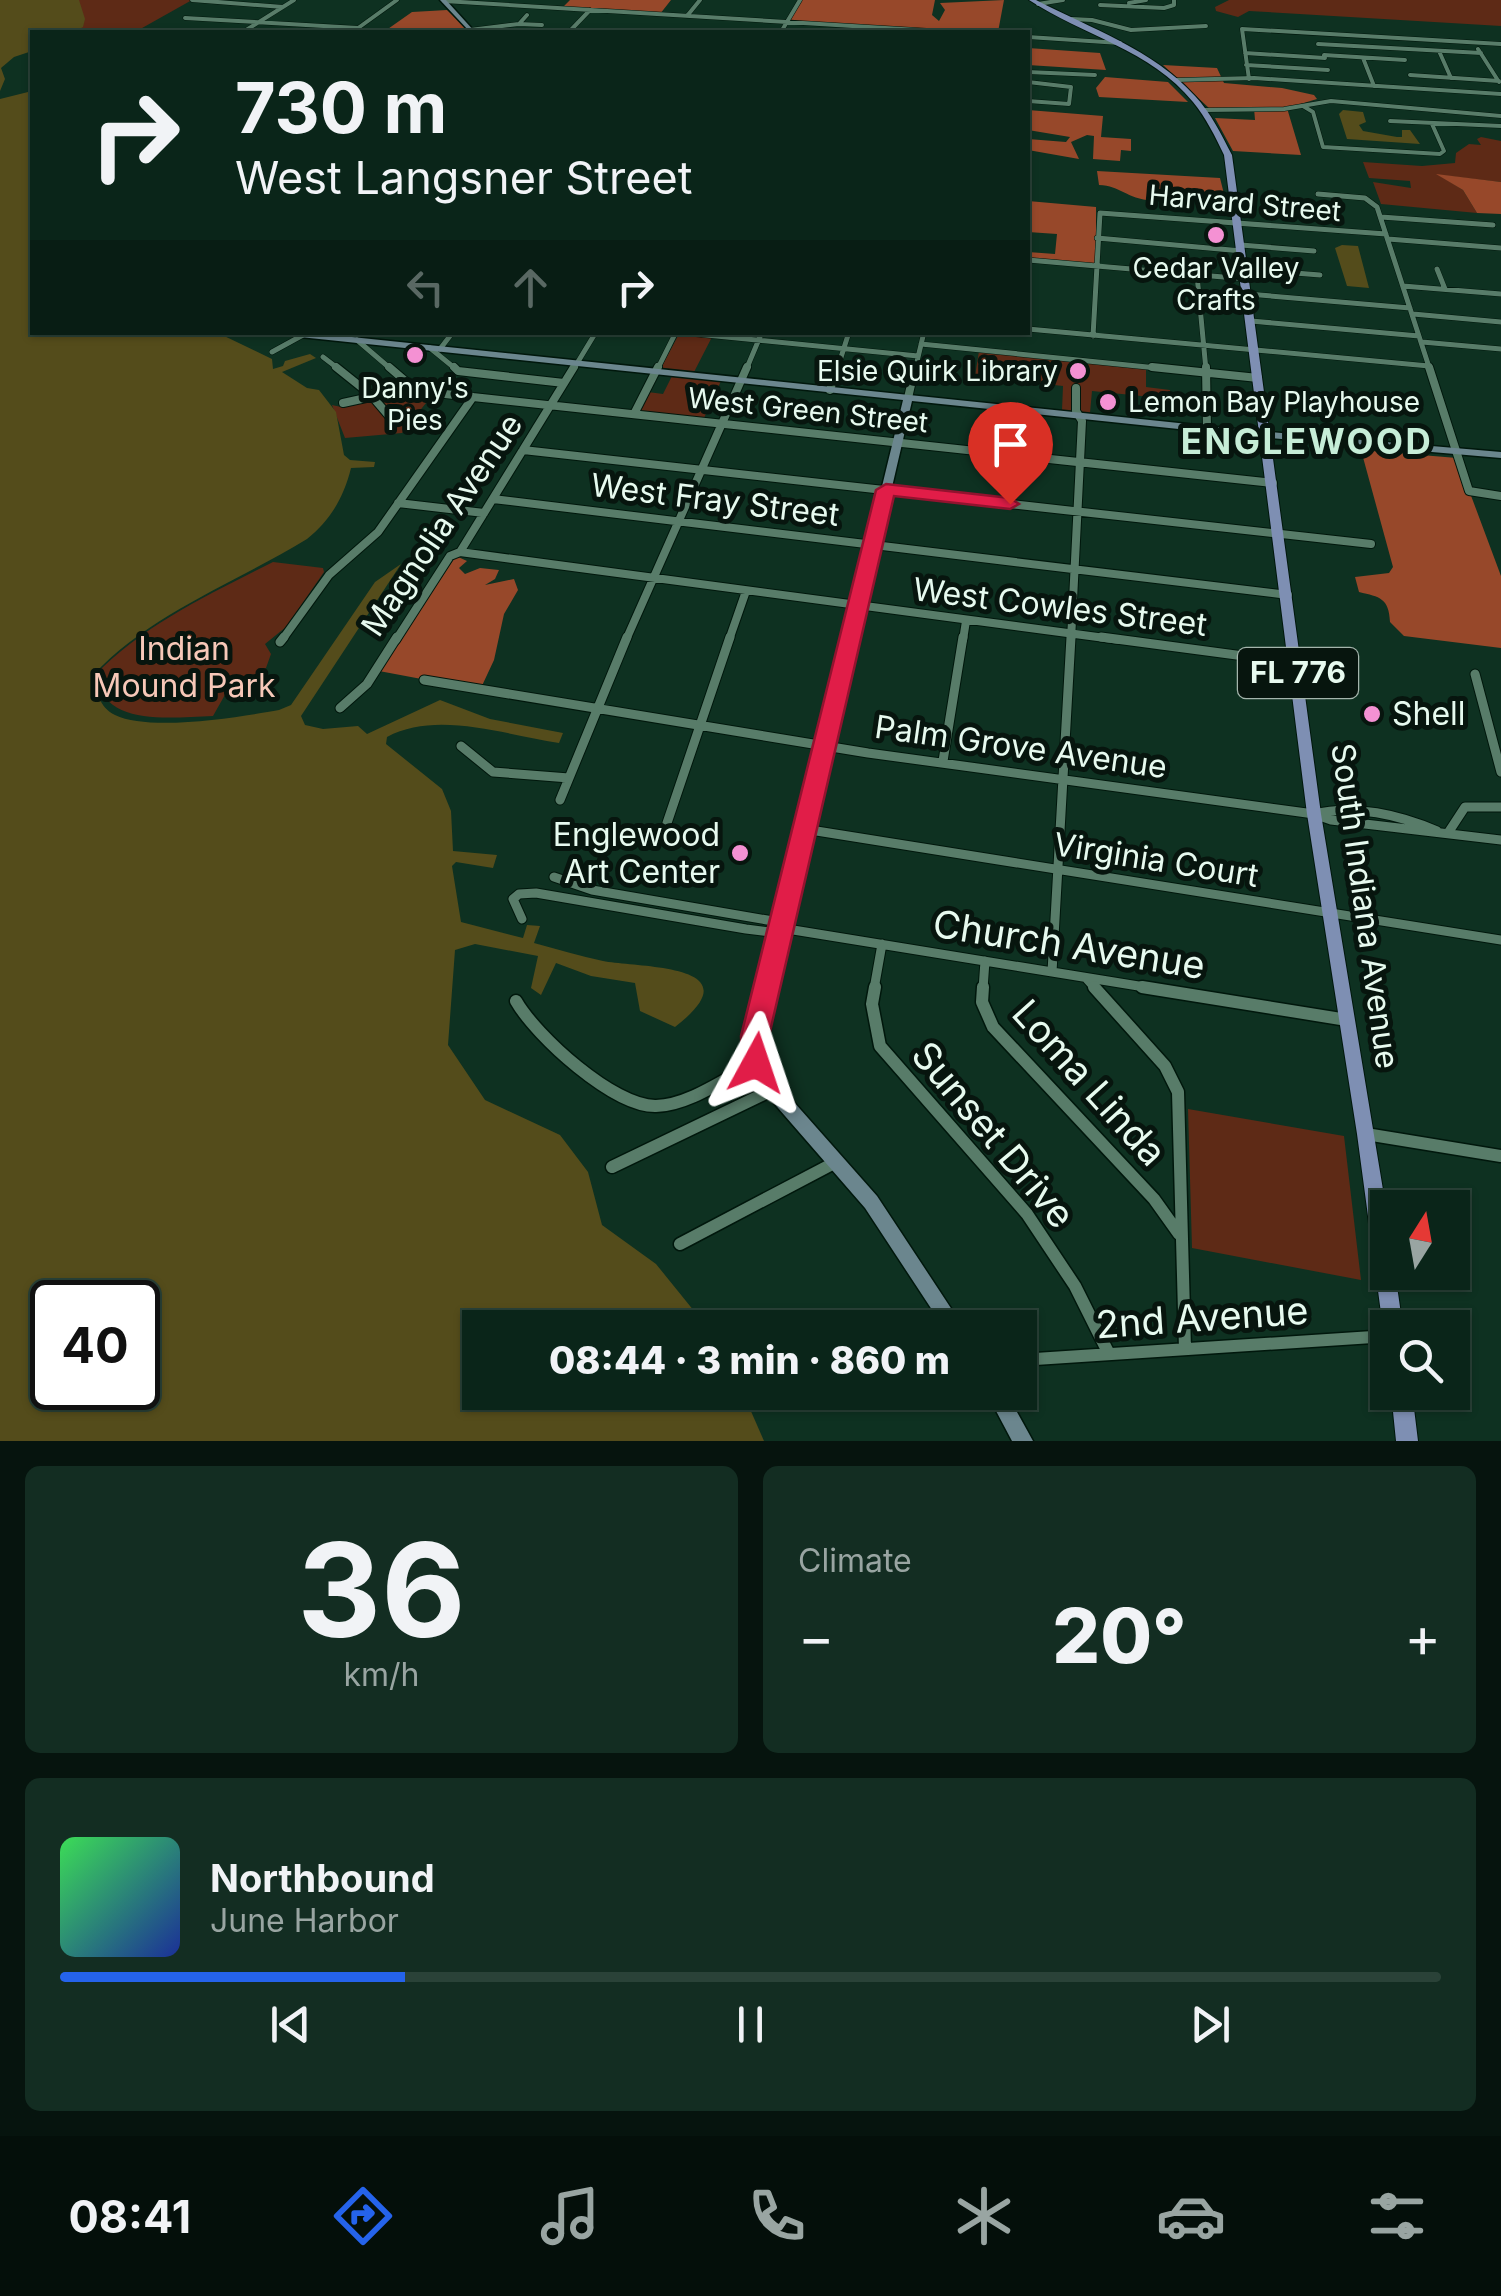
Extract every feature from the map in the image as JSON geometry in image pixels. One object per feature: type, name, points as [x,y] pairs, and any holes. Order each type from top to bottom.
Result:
[{"type":"main road","name":"FL 776","points":[[1032,1],[1123,43],[1176,80],[1205,110],[1228,155],[1266,434]]},
{"type":"main road","name":"South Indiana Avenue","points":[[1266,434],[1314,814],[1366,1134],[1390,1310]]},
{"type":"main road","points":[[1403,1410],[1407,1441]]},
{"type":"street","points":[[193,0],[282,7]]},
{"type":"street","points":[[246,30],[294,0]]},
{"type":"street","points":[[184,18],[355,30],[397,0]]},
{"type":"street","points":[[559,8],[568,0]]},
{"type":"street","points":[[688,16],[700,0]]},
{"type":"street","points":[[782,30],[800,0]]},
{"type":"street","points":[[1032,1],[1063,0]]},
{"type":"street","points":[[1123,7],[1146,0]]},
{"type":"street","points":[[1168,8],[1174,0]]},
{"type":"street","points":[[443,1],[918,30]]},
{"type":"street","points":[[443,1],[470,30]]},
{"type":"street","points":[[1100,5],[1175,10]]},
{"type":"street","points":[[572,30],[590,10]]},
{"type":"street","points":[[518,24],[527,14]]},
{"type":"street","points":[[1072,19],[1097,18],[1109,26],[1162,29],[1176,24],[1206,26]]},
{"type":"street","points":[[478,30],[542,25]]},
{"type":"street","points":[[1248,78],[1241,29],[1501,44]]},
{"type":"street","points":[[1277,30],[1283,56]]},
{"type":"street","points":[[1315,32],[1332,83]]},
{"type":"street","points":[[1030,37],[1123,43]]},
{"type":"street","points":[[1395,37],[1416,88]]},
{"type":"street","points":[[1474,42],[1500,83]]},
{"type":"street","points":[[1318,44],[1481,54]]},
{"type":"street","points":[[1439,51],[1451,78]]},
{"type":"street","points":[[1244,53],[1405,60]]},
{"type":"street","points":[[1363,58],[1374,86]]},
{"type":"street","points":[[1486,63],[1501,64]]},
{"type":"street","points":[[1246,65],[1328,70]]},
{"type":"street","points":[[1030,72],[1094,75]]},
{"type":"street","points":[[1410,76],[1500,83]]},
{"type":"street","points":[[1176,80],[1248,78],[1501,94]]},
{"type":"street","points":[[1030,82],[1071,87],[1069,104],[1030,101]]},
{"type":"street","points":[[1205,110],[1303,106],[1326,101],[1501,116]]},
{"type":"street","points":[[1384,105],[1388,124],[1501,126]]},
{"type":"street","points":[[1303,106],[1314,112],[1323,146],[1442,154],[1432,124]]},
{"type":"street","points":[[1318,194],[1365,198],[1381,217],[1469,491],[1501,496]]},
{"type":"street","name":"Harvard Street","points":[[1097,238],[1100,213],[1501,248]]},
{"type":"street","points":[[1381,217],[1493,226]]},
{"type":"street","points":[[1094,336],[1097,238],[1314,250]]},
{"type":"street","points":[[1030,260],[1196,275],[1320,275]]},
{"type":"street","points":[[1437,268],[1444,289]]},
{"type":"street","points":[[1196,275],[1207,429]]},
{"type":"street","points":[[1403,286],[1501,294]]},
{"type":"street","points":[[1248,294],[1501,322]]},
{"type":"street","points":[[1251,321],[1501,349]]},
{"type":"street","points":[[1030,329],[1430,366]]},
{"type":"street","points":[[272,352],[302,335]]},
{"type":"street","points":[[313,335],[1501,458]]},
{"type":"street","points":[[435,349],[449,335]]},
{"type":"street","name":"Magnolia Avenue","points":[[340,708],[367,684],[450,556],[460,552],[594,335]]},
{"type":"street","points":[[634,414],[674,335]]},
{"type":"street","points":[[726,335],[918,356]]},
{"type":"street","points":[[830,390],[848,335]]},
{"type":"street","points":[[923,335],[755,1036],[756,1063],[772,1090],[895,1234],[943,1310]]},
{"type":"street","points":[[560,800],[760,337]]},
{"type":"street","points":[[357,340],[412,388]]},
{"type":"street","points":[[921,344],[1258,378]]},
{"type":"street","points":[[435,349],[458,371],[564,384]]},
{"type":"street","points":[[324,357],[378,398],[394,422]]},
{"type":"street","points":[[343,404],[412,388]]},
{"type":"street","name":"West Green Street","points":[[412,388],[1273,483]]},
{"type":"street","points":[[1052,972],[1078,512],[1076,388]]},
{"type":"street","points":[[280,642],[329,575],[372,539],[473,397]]},
{"type":"street","points":[[524,450],[1371,544]]},
{"type":"street","name":"West Fray Street","points":[[493,499],[1288,595]]},
{"type":"street","points":[[398,503],[484,512]]},
{"type":"street","name":"West Cowles Street","points":[[460,552],[966,622],[1297,662]]},
{"type":"street","points":[[667,823],[746,591]]},
{"type":"street","points":[[943,761],[966,622]]},
{"type":"street","points":[[1474,674],[1501,772]]},
{"type":"street","name":"Palm Grove Avenue","points":[[424,680],[700,726],[1314,814],[1426,834],[1444,832],[1501,840]]},
{"type":"street","points":[[461,746],[493,772],[569,778]]},
{"type":"street","points":[[1444,832],[1465,808],[1501,807]]},
{"type":"street","name":"Virginia Court","points":[[804,829],[1501,940]]},
{"type":"street","points":[[554,877],[592,890],[773,921],[781,928]]},
{"type":"street","points":[[522,918],[512,899],[530,892],[770,932],[781,928]]},
{"type":"street","name":"Church Avenue","points":[[781,928],[1348,1020]]},
{"type":"street","name":"Sunset Drive","points":[[882,944],[872,1010],[880,1046],[1027,1214],[1075,1286],[1109,1354]]},
{"type":"street","name":"Loma Linda","points":[[985,961],[982,1002],[993,1027],[1154,1200],[1180,1234]]},
{"type":"street","points":[[1086,978],[1165,1066],[1176,1085],[1185,1349]]},
{"type":"street","points":[[516,1001],[522,1014],[560,1050],[636,1104],[661,1105],[756,1063]]},
{"type":"street","points":[[612,1167],[772,1090]]},
{"type":"street","points":[[1366,1134],[1501,1156]]},
{"type":"street","points":[[680,1244],[836,1162]]},
{"type":"street","name":"2nd Avenue","points":[[1037,1359],[1370,1337]]},
{"type":"street","points":[[1006,1410],[1024,1441]]},
{"type":"green space","points":[[68,0],[192,0],[139,30],[69,30]]},
{"type":"green space","points":[[1229,0],[1501,0],[1501,26],[1249,11],[1238,17],[1216,11],[1215,7]]},
{"type":"green space","points":[[1477,139],[1501,141],[1501,182],[1439,175],[1463,190],[1477,213],[1381,204],[1373,182],[1411,188],[1410,181],[1369,178],[1363,162],[1422,166],[1455,163],[1456,153],[1469,144],[1481,145]]},
{"type":"green space","points":[[678,335],[712,337],[694,372],[661,368]]},
{"type":"green space","points":[[979,351],[1146,367],[1146,387],[1170,390],[1171,399],[1092,391],[1090,413],[1062,410],[1063,386],[975,376]]},
{"type":"green space","points":[[672,376],[721,381],[704,418],[638,411],[648,392],[663,394]]},
{"type":"green space","points":[[408,391],[434,393],[402,433],[345,438],[332,405],[341,407]]},
{"type":"green space","name":"Indian Mound Park","points":[[273,562],[323,568],[324,572],[286,627],[265,644],[271,654],[266,668],[226,693],[213,716],[142,716],[125,712],[101,692],[95,675],[135,640],[179,611]]},
{"type":"green space","points":[[1188,1109],[1344,1136],[1361,1280],[1192,1248]]},
{"type":"shaded area","points":[[0,0],[79,0],[85,19],[83,27],[30,30],[30,52],[14,57],[1,68],[5,79],[0,91]]},
{"type":"shaded area","points":[[570,0],[671,0],[660,14],[561,9]]},
{"type":"shaded area","points":[[800,0],[935,0],[932,15],[939,21],[945,10],[940,3],[1004,0],[998,30],[788,22]]},
{"type":"shaded area","points":[[447,10],[468,30],[386,30],[412,12]]},
{"type":"shaded area","points":[[1030,48],[1100,53],[1106,70],[1030,65]]},
{"type":"shaded area","points":[[1163,65],[1217,68],[1224,83],[1314,95],[1317,99],[1287,108],[1301,155],[1233,151],[1215,118],[1255,120],[1254,108],[1210,109]]},
{"type":"shaded area","points":[[1105,77],[1168,82],[1188,102],[1099,97],[1096,88]]},
{"type":"shaded area","points":[[30,92],[30,335],[222,335],[272,359],[273,369],[310,354],[316,358],[282,372],[307,388],[319,390],[336,412],[344,455],[350,460],[375,462],[374,467],[351,468],[335,508],[307,539],[167,616],[116,653],[93,675],[105,708],[130,720],[172,723],[242,716],[291,705],[375,582],[401,564],[301,716],[305,725],[323,729],[358,726],[367,734],[440,700],[490,719],[563,733],[559,743],[472,727],[427,725],[387,737],[386,744],[442,789],[451,811],[453,851],[497,855],[493,868],[456,862],[452,866],[461,922],[523,938],[527,925],[540,926],[534,943],[603,961],[683,973],[698,980],[704,991],[697,1006],[675,1027],[640,1011],[635,983],[591,976],[556,963],[541,995],[531,988],[538,956],[475,944],[455,950],[448,1045],[485,1100],[560,1135],[588,1172],[602,1225],[656,1264],[693,1310],[462,1310],[462,1410],[750,1410],[764,1441],[0,1441],[0,99]]},
{"type":"shaded area","points":[[1030,110],[1103,116],[1101,137],[1131,139],[1131,151],[1121,150],[1120,161],[1093,159],[1094,136],[1087,135],[1071,142],[1079,159],[1030,150],[1030,139],[1066,142],[1070,137],[1030,130]]},
{"type":"shaded area","points":[[1343,110],[1363,112],[1366,122],[1359,125],[1363,131],[1402,137],[1402,130],[1410,130],[1420,144],[1347,139],[1339,114]]},
{"type":"shaded area","points":[[1097,171],[1220,178],[1224,194],[1207,197],[1164,191],[1155,192],[1153,201],[1099,185]]},
{"type":"shaded area","points":[[1436,174],[1501,182],[1501,214],[1477,213],[1463,190]]},
{"type":"shaded area","points":[[1030,201],[1096,207],[1096,265],[1030,258],[1030,252],[1055,254],[1057,234],[1030,232]]},
{"type":"shaded area","points":[[1358,246],[1369,288],[1347,286],[1335,248]]},
{"type":"shaded area","points":[[1361,450],[1457,458],[1501,576],[1501,648],[1404,636],[1390,622],[1382,600],[1359,592],[1355,577],[1389,573],[1393,567]]},
{"type":"shaded area","points":[[456,556],[467,561],[459,568],[465,574],[480,568],[499,570],[495,579],[485,585],[514,579],[518,590],[504,614],[494,660],[480,690],[379,671]]},
{"type":"place","name":"Cedar Valley Crafts","points":[[1216,235]]},
{"type":"place","name":"Danny's Pies","points":[[415,355]]},
{"type":"place","name":"Elsie Quirk Library","points":[[1078,371]]},
{"type":"place","name":"Lemon Bay Playhouse","points":[[1108,402]]},
{"type":"place","name":"Shell","points":[[1372,714]]},
{"type":"place","name":"Englewood Art Center","points":[[740,853]]},
{"type":"district","name":"ENGLEWOOD","points":[[1307,442]]},
{"type":"route","points":[[756,1063],[755,1036],[886,490],[1010,504]]}]
